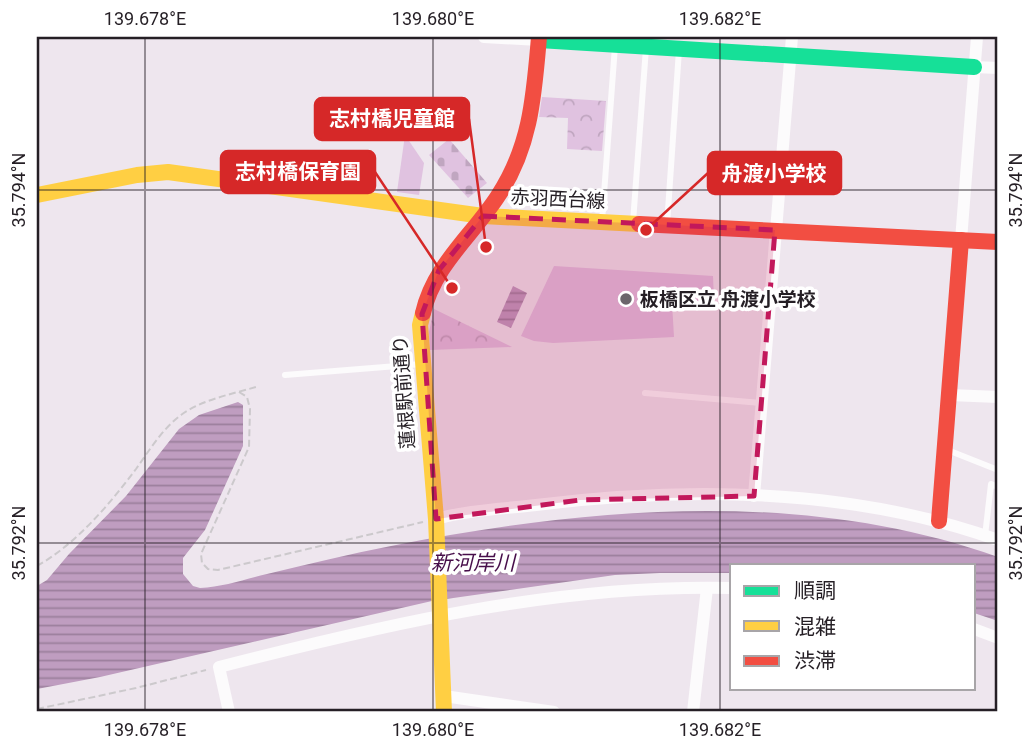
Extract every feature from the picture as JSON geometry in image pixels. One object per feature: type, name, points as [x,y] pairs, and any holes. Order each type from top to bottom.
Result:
[{"type":"street","points":[[484,37],[539,38],[998,68]]},
{"type":"street","points":[[754,496],[792,37]]},
{"type":"street","points":[[939,521],[977,37]]},
{"type":"street","name":"蓮根駅前通り","points":[[440,612],[436,522],[420,325],[424,302],[433,280],[509,179],[534,102],[539,38]]},
{"type":"street","name":"赤羽西台線","points":[[37,195],[137,175],[168,172],[483,216],[998,242]]},
{"type":"street","points":[[950,395],[998,397]]},
{"type":"street","points":[[436,522],[580,500],[666,495],[754,496],[821,500],[939,521],[998,540]]},
{"type":"street","points":[[693,712],[707,588]]},
{"type":"street","points":[[229,712],[219,667],[440,612],[595,593],[730,588]]},
{"type":"street","points":[[440,612],[444,704],[554,712]]},
{"type":"street","points":[[976,630],[998,638]]},
{"type":"lane","points":[[602,222],[615,44]]},
{"type":"lane","points":[[633,224],[646,46]]},
{"type":"lane","points":[[667,226],[679,48]]},
{"type":"lane","points":[[285,375],[422,364]]},
{"type":"lane","points":[[645,393],[761,403]]},
{"type":"lane","points":[[945,449],[998,470]]},
{"type":"lane","points":[[985,536],[991,484],[998,487]]},
{"type":"path","points":[[37,566],[53,557],[76,537],[121,488],[181,414],[210,401],[256,387]]},
{"type":"path","points":[[239,392],[247,397],[250,409],[249,447],[201,554],[202,563],[208,569],[218,570],[436,522]]},
{"type":"path","points":[[37,709],[219,667]]},
{"type":"highlighted area","points":[[483,216],[775,230],[754,496],[580,500],[436,519],[422,314],[439,270]]},
{"type":"green space","points":[[542,97],[606,101],[602,151],[567,149],[568,118],[539,117]]},
{"type":"green space","points":[[405,135],[424,163],[419,195],[397,192]]},
{"type":"green space","points":[[449,139],[487,183],[468,198],[429,155]]},
{"type":"green space","points":[[554,266],[713,276],[714,300],[672,303],[674,337],[553,343],[534,341],[521,336]]},
{"type":"green space","points":[[434,309],[512,347],[430,350],[429,332]]},
{"type":"water","points":[[513,286],[527,293],[511,328],[497,322]]},
{"type":"water","name":"新河岸川","points":[[238,402],[243,405],[243,446],[205,530],[183,558],[183,574],[193,586],[200,588],[466,532],[619,514],[696,511],[773,513],[849,521],[924,535],[998,557],[998,621],[976,614],[976,564],[730,564],[730,573],[615,575],[432,601],[37,689],[37,586],[47,580],[126,496],[179,429],[199,415]]},
{"type":"traffic: fast","points":[[539,40],[974,67]]},
{"type":"traffic: slow","points":[[37,195],[137,175],[168,172],[483,216],[639,224]]},
{"type":"traffic: slow","points":[[423,313],[420,325],[436,519],[444,712]]},
{"type":"traffic: jam","points":[[423,313],[428,296],[445,265],[488,211],[518,158],[533,100],[539,37]]},
{"type":"traffic: jam","points":[[639,224],[998,242]]},
{"type":"traffic: jam","points":[[939,521],[961,240]]},
{"type":"place","name":"舟渡小学校","points":[[646,230]]},
{"type":"place","name":"志村橋児童館","points":[[486,247]]},
{"type":"place","name":"志村橋保育園","points":[[452,288]]},
{"type":"place","name":"板橋区立 舟渡小学校","points":[[626,299]]}]
